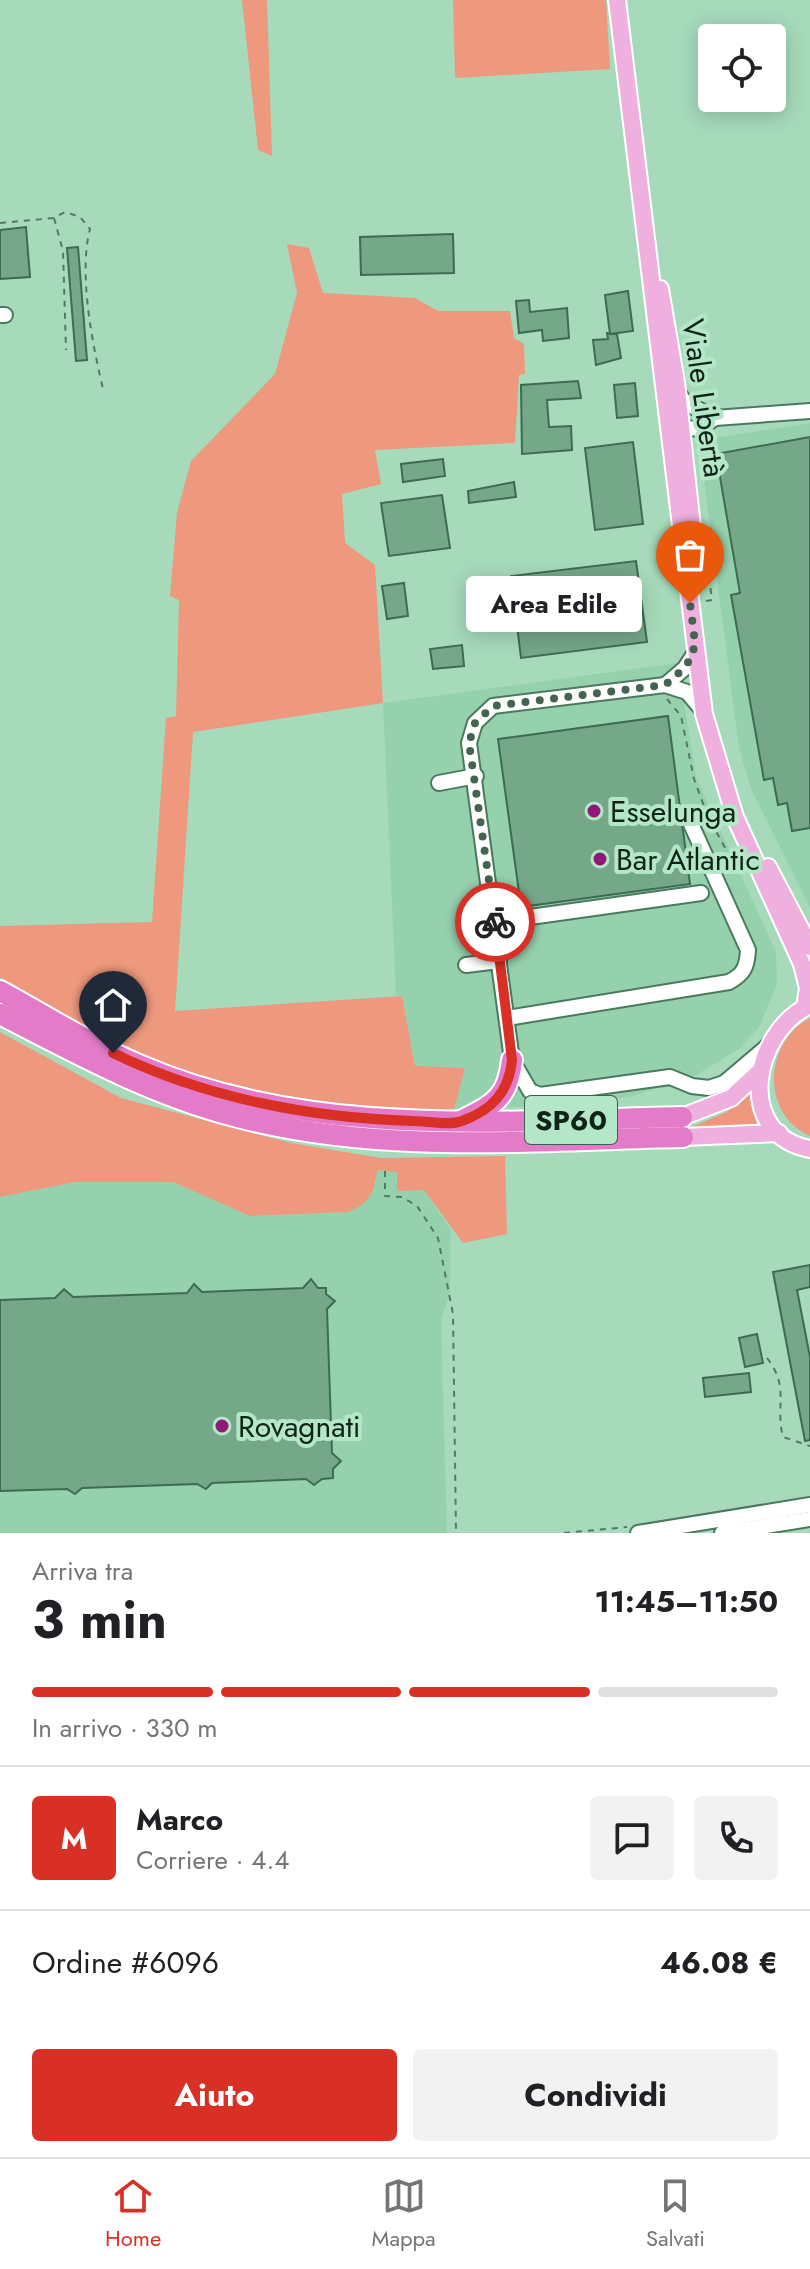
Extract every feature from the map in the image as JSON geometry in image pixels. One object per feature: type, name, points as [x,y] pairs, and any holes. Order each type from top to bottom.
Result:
[{"type":"highway","name":"SP60","points":[[0,991],[139,1066],[247,1101],[384,1119],[683,1127]]},
{"type":"highway","name":"SP60","points":[[0,1014],[133,1081],[233,1116],[279,1127],[402,1141],[683,1127]]},
{"type":"highway","points":[[459,1122],[495,1103],[510,1082],[512,1060]]},
{"type":"main road","points":[[617,0],[644,222]]},
{"type":"main road","name":"Viale Libertà","points":[[644,222],[662,383],[661,421],[704,714],[735,817],[802,964],[808,988],[808,1006]]},
{"type":"main road","name":"Viale Libertà","points":[[644,222],[677,392],[718,733],[752,835],[810,947]]},
{"type":"main road","points":[[808,1006],[779,1031],[760,1071],[761,1104],[779,1133],[810,1149]]},
{"type":"main road","name":"SP60","points":[[683,1127],[731,1098],[760,1071]]},
{"type":"main road","name":"SP60","points":[[683,1127],[779,1133]]},
{"type":"street","points":[[677,392],[686,403],[715,418]]},
{"type":"street","points":[[682,429],[700,428],[715,418],[810,411]]},
{"type":"street","points":[[665,685],[685,668],[696,651]]},
{"type":"street","points":[[704,714],[692,696],[665,685],[493,706],[475,723],[469,743],[476,776],[512,1060],[530,1091],[540,1095],[670,1077],[692,1086],[709,1088],[724,1083],[771,1043]]},
{"type":"street","points":[[439,783],[476,776]]},
{"type":"street","points":[[507,1018],[729,982],[740,977],[747,966],[748,950],[691,824]]},
{"type":"street","points":[[495,922],[701,893]]},
{"type":"street","points":[[466,965],[499,961]]},
{"type":"street","points":[[638,1533],[810,1505]]},
{"type":"street","points":[[722,1533],[810,1519]]},
{"type":"path","points":[[0,223],[54,218],[65,212],[80,217],[90,229],[85,248],[86,269],[104,393]]},
{"type":"path","points":[[54,218],[63,251],[66,350]]},
{"type":"path","points":[[704,536],[719,536]]},
{"type":"path","points":[[385,1171],[385,1196],[407,1199],[434,1227],[453,1314],[456,1533]]},
{"type":"path","points":[[767,1358],[777,1371],[780,1383],[783,1437],[810,1446]]},
{"type":"shaded area","points":[[242,0],[267,0],[272,156],[258,150]]},
{"type":"shaded area","points":[[453,0],[606,0],[610,69],[455,78]]},
{"type":"shaded area","points":[[287,244],[309,248],[323,293],[415,298],[438,311],[510,311],[514,338],[524,344],[525,374],[519,375],[515,443],[375,450],[381,484],[342,494],[345,543],[375,565],[383,703],[193,732],[175,1011],[402,996],[415,1066],[465,1068],[454,1109],[419,1114],[257,1092],[190,1074],[120,1046],[0,977],[0,926],[152,922],[166,718],[176,716],[179,600],[170,596],[177,513],[191,461],[275,374],[297,293]]},
{"type":"shaded area","points":[[810,423],[810,908],[751,789],[739,748],[700,449],[714,438]]},
{"type":"shaded area","points":[[678,663],[696,777],[776,952],[777,985],[759,1027],[739,1049],[693,1077],[633,1096],[567,1105],[454,1109],[464,1068],[415,1067],[402,996],[396,995],[383,703]]},
{"type":"shaded area","points":[[810,1018],[810,1136],[794,1126],[782,1112],[774,1078],[784,1043],[795,1029]]},
{"type":"shaded area","points":[[0,1032],[121,1098],[291,1143],[381,1158],[505,1156],[507,1234],[463,1243],[424,1190],[397,1191],[397,1172],[377,1170],[370,1196],[362,1205],[348,1212],[250,1216],[173,1182],[75,1182],[0,1197]]},
{"type":"shaded area","points":[[751,1092],[762,1126],[689,1128],[727,1112]]},
{"type":"shaded area","name":"Rovagnati","points":[[376,1170],[398,1172],[424,1190],[451,1230],[450,1294],[441,1319],[447,1533],[0,1533],[0,1197],[75,1182],[173,1182],[250,1216],[348,1212],[376,1182]]},
{"type":"building","points":[[26,227],[30,277],[0,279],[0,230]]},
{"type":"building","points":[[453,234],[454,273],[361,275],[360,237]]},
{"type":"building","points":[[78,247],[87,360],[76,361],[67,248]]},
{"type":"building","points":[[628,291],[633,331],[610,334],[605,295]]},
{"type":"building","points":[[529,300],[530,312],[567,308],[569,338],[543,341],[542,330],[519,333],[516,301]]},
{"type":"building","points":[[607,333],[617,334],[621,358],[596,365],[593,340],[608,339]]},
{"type":"building","points":[[578,381],[581,398],[547,400],[549,427],[571,426],[572,450],[522,454],[521,385]]},
{"type":"building","points":[[635,383],[638,416],[617,418],[614,385]]},
{"type":"building","points":[[810,437],[810,828],[792,831],[787,803],[778,805],[773,778],[764,780],[731,595],[740,593],[716,454]]},
{"type":"building","points":[[633,442],[643,524],[595,530],[585,448]]},
{"type":"building","points":[[443,459],[445,476],[403,482],[401,464]]},
{"type":"building","points":[[514,482],[516,497],[469,503],[468,491]]},
{"type":"building","points":[[442,495],[450,548],[389,556],[381,503]]},
{"type":"building","points":[[636,561],[647,642],[521,658],[511,576]]},
{"type":"building","points":[[404,583],[408,616],[387,619],[382,586]]},
{"type":"building","points":[[462,645],[464,666],[433,669],[430,649]]},
{"type":"building","name":"Esselunga","points":[[668,716],[690,884],[521,907],[498,739]]},
{"type":"building","points":[[810,1265],[810,1287],[797,1290],[810,1357],[810,1440],[805,1441],[773,1272]]},
{"type":"building","points":[[311,1279],[318,1288],[326,1288],[326,1294],[335,1301],[327,1309],[332,1453],[341,1461],[333,1469],[333,1478],[322,1479],[314,1485],[306,1479],[212,1483],[206,1489],[197,1484],[82,1488],[75,1494],[67,1489],[0,1491],[0,1300],[55,1298],[64,1289],[73,1297],[187,1293],[194,1284],[202,1292],[303,1288]]},
{"type":"building","points":[[757,1334],[763,1363],[745,1367],[739,1338]]},
{"type":"building","points":[[749,1373],[751,1392],[705,1397],[703,1378]]},
{"type":"way so far","points":[[495,922],[469,743],[475,723],[493,706],[665,685],[685,668],[696,651],[690,603]]},
{"type":"place","name":"Area Edile","points":[[690,603]]},
{"type":"place","name":"Esselunga","points":[[594,811]]},
{"type":"place","name":"Bar Atlantic","points":[[600,859]]},
{"type":"place","name":"Rovagnati","points":[[222,1426]]},
{"type":"route","points":[[113,1053],[139,1066],[247,1101],[313,1112],[459,1122],[495,1103],[510,1082],[512,1060],[495,922]]}]
